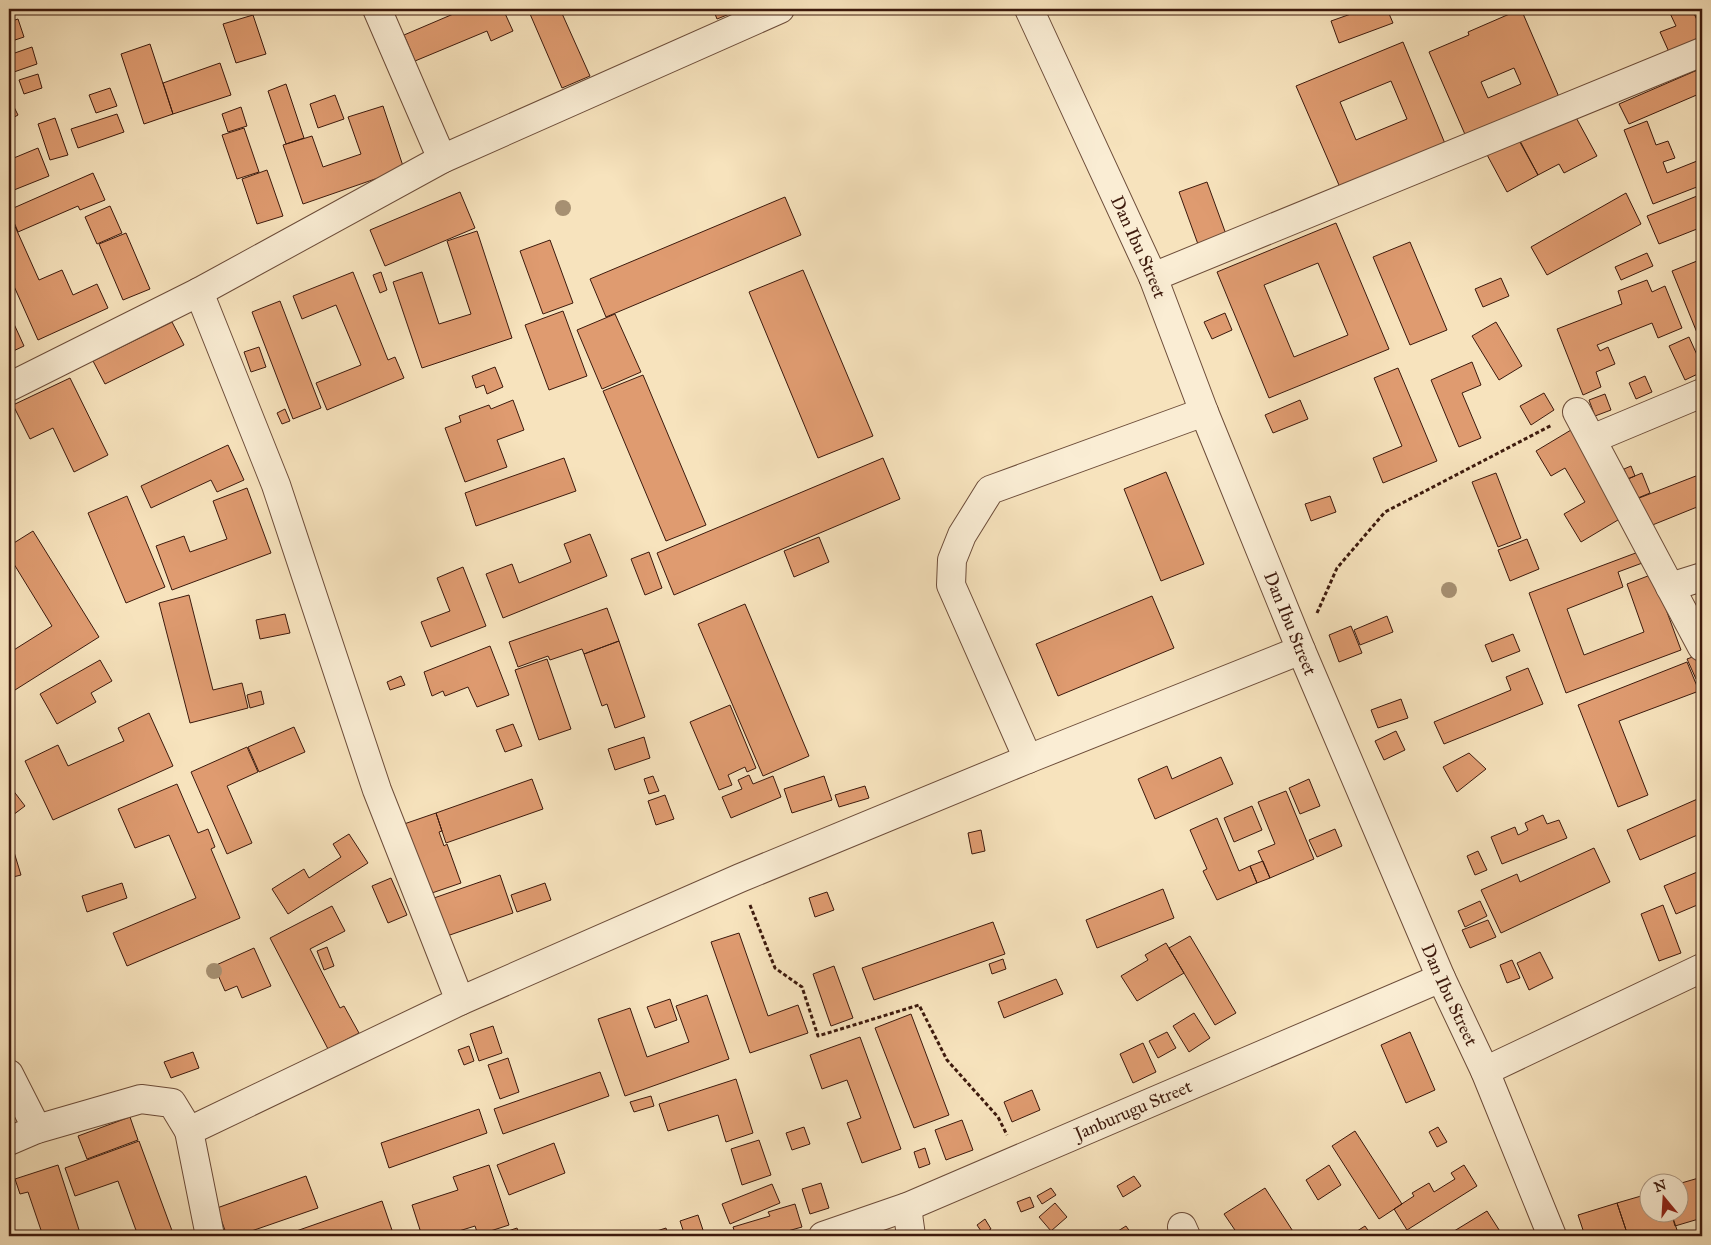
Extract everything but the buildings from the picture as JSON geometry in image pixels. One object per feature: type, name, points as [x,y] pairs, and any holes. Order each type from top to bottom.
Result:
[{"type":"street","points":[[378,9],[442,159]]},
{"type":"street","points":[[9,387],[199,292],[442,159],[780,9]]},
{"type":"street","name":"Dan Ibu Street","points":[[1029,9],[1153,276],[1204,412],[1300,650],[1441,978],[1485,1071],[1552,1236]]},
{"type":"street","points":[[1153,276],[1702,52]]},
{"type":"street","points":[[199,292],[276,485],[377,790],[460,1001]]},
{"type":"street","points":[[1592,440],[1702,393]]},
{"type":"street","points":[[1028,759],[951,585],[952,560],[962,535],[990,490],[1204,412]]},
{"type":"street","points":[[1577,412],[1702,647]]},
{"type":"street","points":[[1670,587],[1702,577]]},
{"type":"street","points":[[189,1131],[460,1001],[740,878],[1028,759],[1300,650]]},
{"type":"street","points":[[1485,1071],[1702,968]]},
{"type":"street","name":"Janburugu Street","points":[[823,1236],[907,1207],[1441,978]]},
{"type":"street","points":[[9,1074],[37,1129]]},
{"type":"street","points":[[9,1141],[37,1129],[141,1098],[172,1103],[189,1131],[210,1236]]},
{"type":"street","points":[[907,1207],[911,1236]]},
{"type":"path","points":[[1300,650],[1337,568],[1385,512],[1577,412]]},
{"type":"path","points":[[740,878],[775,968],[802,987],[818,1036],[919,1005],[948,1060],[998,1117],[1019,1160]]}]
